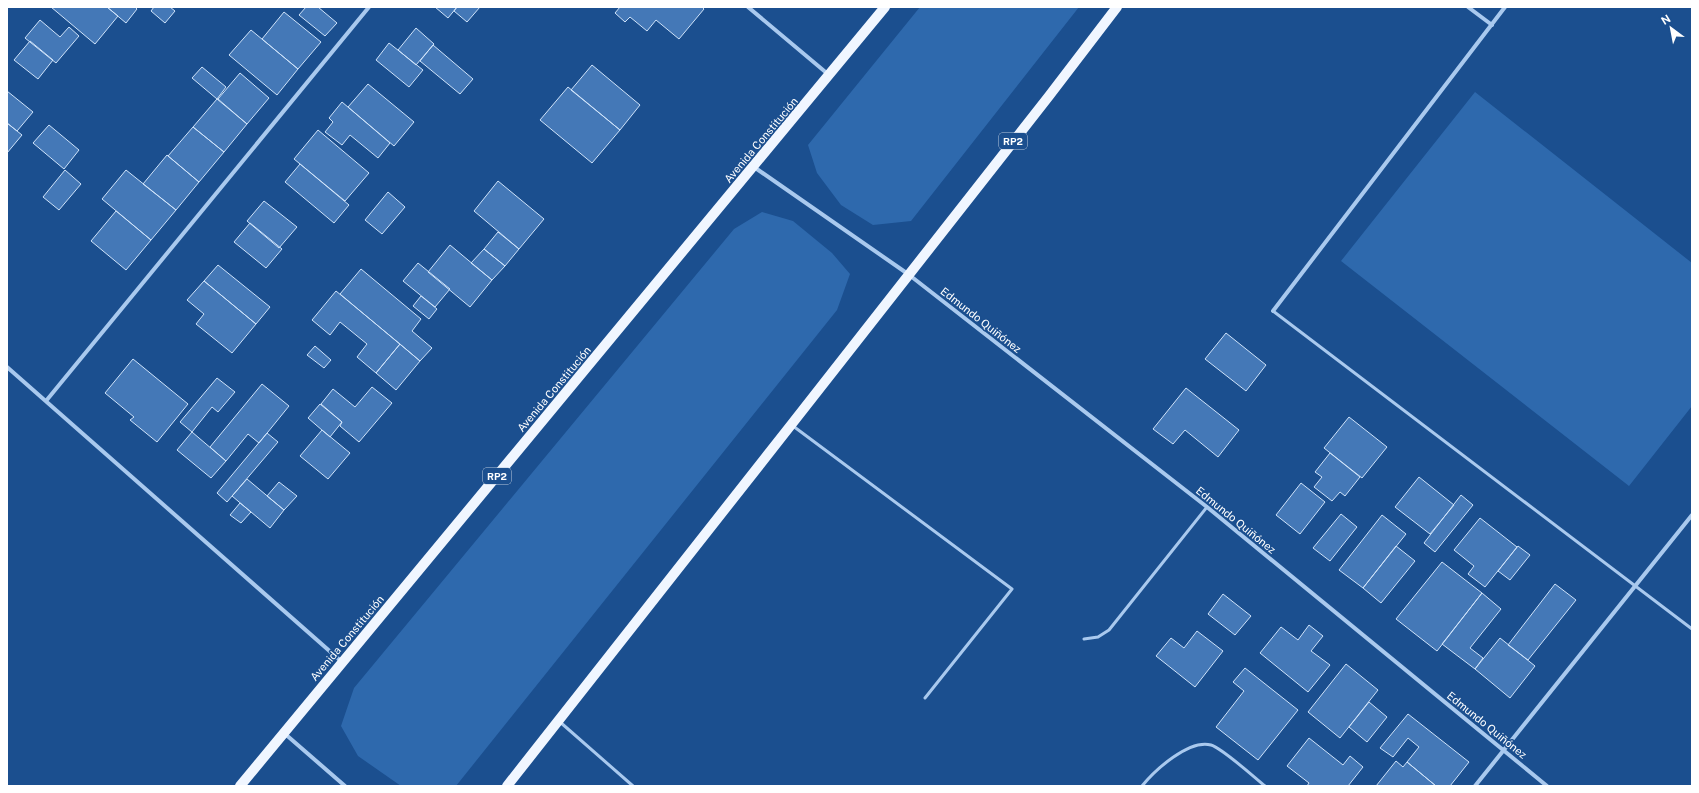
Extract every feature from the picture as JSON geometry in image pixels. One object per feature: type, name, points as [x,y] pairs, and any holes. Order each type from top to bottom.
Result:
[{"type":"main road","name":"Avenida Constitución","points":[[240,786],[886,7]]},
{"type":"main road","name":"RP2","points":[[507,786],[1049,96],[1116,7]]},
{"type":"street","points":[[46,401],[368,7]]},
{"type":"street","points":[[748,7],[830,75]]},
{"type":"street","points":[[1468,7],[1492,25]]},
{"type":"street","points":[[1273,311],[1505,7]]},
{"type":"street","name":"Edmundo Quiñónez","points":[[754,167],[908,274],[1206,507],[1547,786]]},
{"type":"street","points":[[7,367],[342,662]]},
{"type":"street","points":[[1475,786],[1692,515]]},
{"type":"street","points":[[284,733],[345,786]]},
{"type":"lane","points":[[1273,311],[1692,629]]},
{"type":"lane","points":[[791,425],[1012,589],[925,698]]},
{"type":"lane","points":[[1084,639],[1098,637],[1109,630],[1206,507]]},
{"type":"lane","points":[[559,721],[633,786]]},
{"type":"lane","points":[[1142,786],[1169,759],[1196,746],[1211,745],[1224,753],[1265,786]]},
{"type":"shaded area","points":[[920,7],[1079,7],[911,221],[873,225],[841,205],[817,173],[808,145]]},
{"type":"shaded area","points":[[1475,92],[1692,263],[1692,406],[1629,486],[1341,261]]},
{"type":"shaded area","points":[[762,212],[793,221],[832,253],[850,274],[837,310],[456,786],[401,786],[358,756],[341,726],[354,688],[734,229]]},
{"type":"building","points":[[51,7],[107,7],[118,16],[95,44]]},
{"type":"building","points":[[107,7],[135,7],[137,9],[126,23]]},
{"type":"building","points":[[154,7],[170,7],[175,11],[165,23],[151,11]]},
{"type":"building","points":[[306,7],[318,7],[337,23],[325,36],[299,15]]},
{"type":"building","points":[[435,7],[457,7],[448,18]]},
{"type":"building","points":[[457,7],[480,7],[467,22],[454,11]]},
{"type":"building","points":[[620,7],[702,7],[704,9],[679,39],[656,20],[647,31],[630,17],[625,22],[615,13]]},
{"type":"building","points":[[284,12],[321,42],[298,69],[262,39]]},
{"type":"building","points":[[40,20],[60,37],[69,27],[79,36],[56,63],[25,38]]},
{"type":"building","points":[[416,28],[434,44],[416,65],[398,50]]},
{"type":"building","points":[[251,30],[298,69],[277,95],[229,55]]},
{"type":"building","points":[[30,41],[53,60],[38,79],[14,60]]},
{"type":"building","points":[[389,43],[423,70],[409,87],[376,60]]},
{"type":"building","points":[[433,45],[473,79],[460,94],[420,61]]},
{"type":"building","points":[[592,65],[640,105],[620,130],[571,90]]},
{"type":"building","points":[[202,67],[226,87],[217,99],[192,78]]},
{"type":"building","points":[[240,73],[269,98],[247,124],[218,99]]},
{"type":"building","points":[[368,84],[414,122],[394,146],[348,107]]},
{"type":"building","points":[[568,87],[620,130],[592,163],[540,120]]},
{"type":"building","points":[[7,91],[33,112],[17,131],[7,123]]},
{"type":"building","points":[[217,99],[247,124],[224,152],[193,127]]},
{"type":"building","points":[[342,102],[390,143],[378,158],[350,135],[342,145],[325,132],[333,122],[329,118]]},
{"type":"building","points":[[7,123],[22,135],[7,153]]},
{"type":"building","points":[[49,125],[79,150],[64,169],[33,143]]},
{"type":"building","points":[[193,127],[224,152],[199,182],[168,156]]},
{"type":"building","points":[[318,130],[369,173],[345,201],[294,159]]},
{"type":"building","points":[[167,155],[199,182],[176,210],[143,184]]},
{"type":"building","points":[[300,164],[349,205],[334,223],[285,182]]},
{"type":"building","points":[[65,170],[81,184],[59,210],[43,197]]},
{"type":"building","points":[[126,170],[176,210],[151,240],[102,199]]},
{"type":"building","points":[[498,181],[544,219],[519,249],[474,211]]},
{"type":"building","points":[[388,192],[405,207],[382,234],[365,220]]},
{"type":"building","points":[[264,201],[297,227],[279,248],[247,221]]},
{"type":"building","points":[[116,211],[151,240],[126,270],[91,241]]},
{"type":"building","points":[[250,223],[282,249],[266,268],[234,242]]},
{"type":"building","points":[[498,232],[519,249],[505,266],[484,249]]},
{"type":"building","points":[[450,245],[492,280],[470,307],[428,272]]},
{"type":"building","points":[[484,249],[505,266],[492,280],[471,263]]},
{"type":"building","points":[[418,263],[450,289],[435,307],[403,281]]},
{"type":"building","points":[[218,265],[270,307],[256,324],[204,281]]},
{"type":"building","points":[[361,269],[421,319],[412,331],[432,348],[420,361],[340,294]]},
{"type":"building","points":[[204,281],[256,324],[232,353],[196,324],[204,314],[187,300]]},
{"type":"building","points":[[336,291],[400,344],[376,373],[357,357],[367,344],[340,322],[330,335],[312,320]]},
{"type":"building","points":[[421,296],[437,309],[429,319],[413,306]]},
{"type":"building","points":[[1226,333],[1266,365],[1246,391],[1205,359]]},
{"type":"building","points":[[400,344],[420,361],[396,390],[376,373]]},
{"type":"building","points":[[315,346],[331,360],[324,368],[307,355]]},
{"type":"building","points":[[133,359],[188,404],[157,442],[130,420],[134,417],[105,393]]},
{"type":"building","points":[[217,378],[235,392],[218,412],[212,407],[192,432],[180,422]]},
{"type":"building","points":[[262,384],[289,406],[259,443],[248,434],[226,461],[210,447]]},
{"type":"building","points":[[372,387],[392,403],[359,442],[340,426],[342,422],[321,404],[333,389],[355,407]]},
{"type":"building","points":[[1186,388],[1239,430],[1218,457],[1185,430],[1173,444],[1153,429]]},
{"type":"building","points":[[320,404],[342,422],[330,437],[308,418]]},
{"type":"building","points":[[1349,417],[1387,447],[1362,478],[1324,448]]},
{"type":"building","points":[[322,430],[350,453],[328,479],[300,456]]},
{"type":"building","points":[[192,432],[226,461],[211,478],[177,450]]},
{"type":"building","points":[[267,433],[278,442],[227,502],[217,493]]},
{"type":"building","points":[[1330,453],[1360,477],[1345,496],[1340,492],[1332,501],[1314,487],[1322,477],[1315,472]]},
{"type":"building","points":[[1419,477],[1454,505],[1430,534],[1395,507]]},
{"type":"building","points":[[247,479],[284,510],[270,528],[232,496]]},
{"type":"building","points":[[279,482],[297,496],[284,510],[267,496]]},
{"type":"building","points":[[1301,483],[1325,502],[1300,534],[1276,515]]},
{"type":"building","points":[[1461,495],[1473,505],[1435,552],[1424,543]]},
{"type":"building","points":[[240,503],[251,512],[241,523],[230,515]]},
{"type":"building","points":[[1341,514],[1357,527],[1330,561],[1313,548]]},
{"type":"building","points":[[1382,515],[1406,534],[1363,588],[1339,570]]},
{"type":"building","points":[[1480,518],[1517,547],[1485,587],[1468,574],[1474,566],[1454,550]]},
{"type":"building","points":[[1396,546],[1415,561],[1381,603],[1363,588]]},
{"type":"building","points":[[1518,546],[1530,555],[1510,580],[1498,571]]},
{"type":"building","points":[[1442,562],[1482,593],[1437,651],[1396,619]]},
{"type":"building","points":[[1555,584],[1576,600],[1528,660],[1508,645]]},
{"type":"building","points":[[1482,593],[1501,609],[1470,648],[1483,658],[1475,669],[1442,644]]},
{"type":"building","points":[[1223,594],[1251,616],[1235,635],[1208,614]]},
{"type":"building","points":[[1309,625],[1323,636],[1311,651],[1330,665],[1308,692],[1260,653],[1281,627],[1298,640]]},
{"type":"building","points":[[1197,631],[1223,651],[1195,687],[1156,656],[1171,638],[1184,648]]},
{"type":"building","points":[[1500,638],[1535,666],[1510,698],[1475,669]]},
{"type":"building","points":[[1346,664],[1378,690],[1340,738],[1308,712]]},
{"type":"building","points":[[1245,668],[1298,710],[1258,760],[1216,727],[1244,691],[1233,682]]},
{"type":"building","points":[[1369,702],[1387,717],[1367,742],[1349,727]]},
{"type":"building","points":[[1408,714],[1469,762],[1450,786],[1436,786],[1407,762],[1419,747],[1408,738],[1393,757],[1380,748]]},
{"type":"building","points":[[1309,738],[1343,765],[1350,756],[1363,767],[1348,786],[1307,786],[1309,783],[1287,766]]},
{"type":"building","points":[[1396,761],[1403,767],[1407,762],[1436,786],[1376,786]]}]
